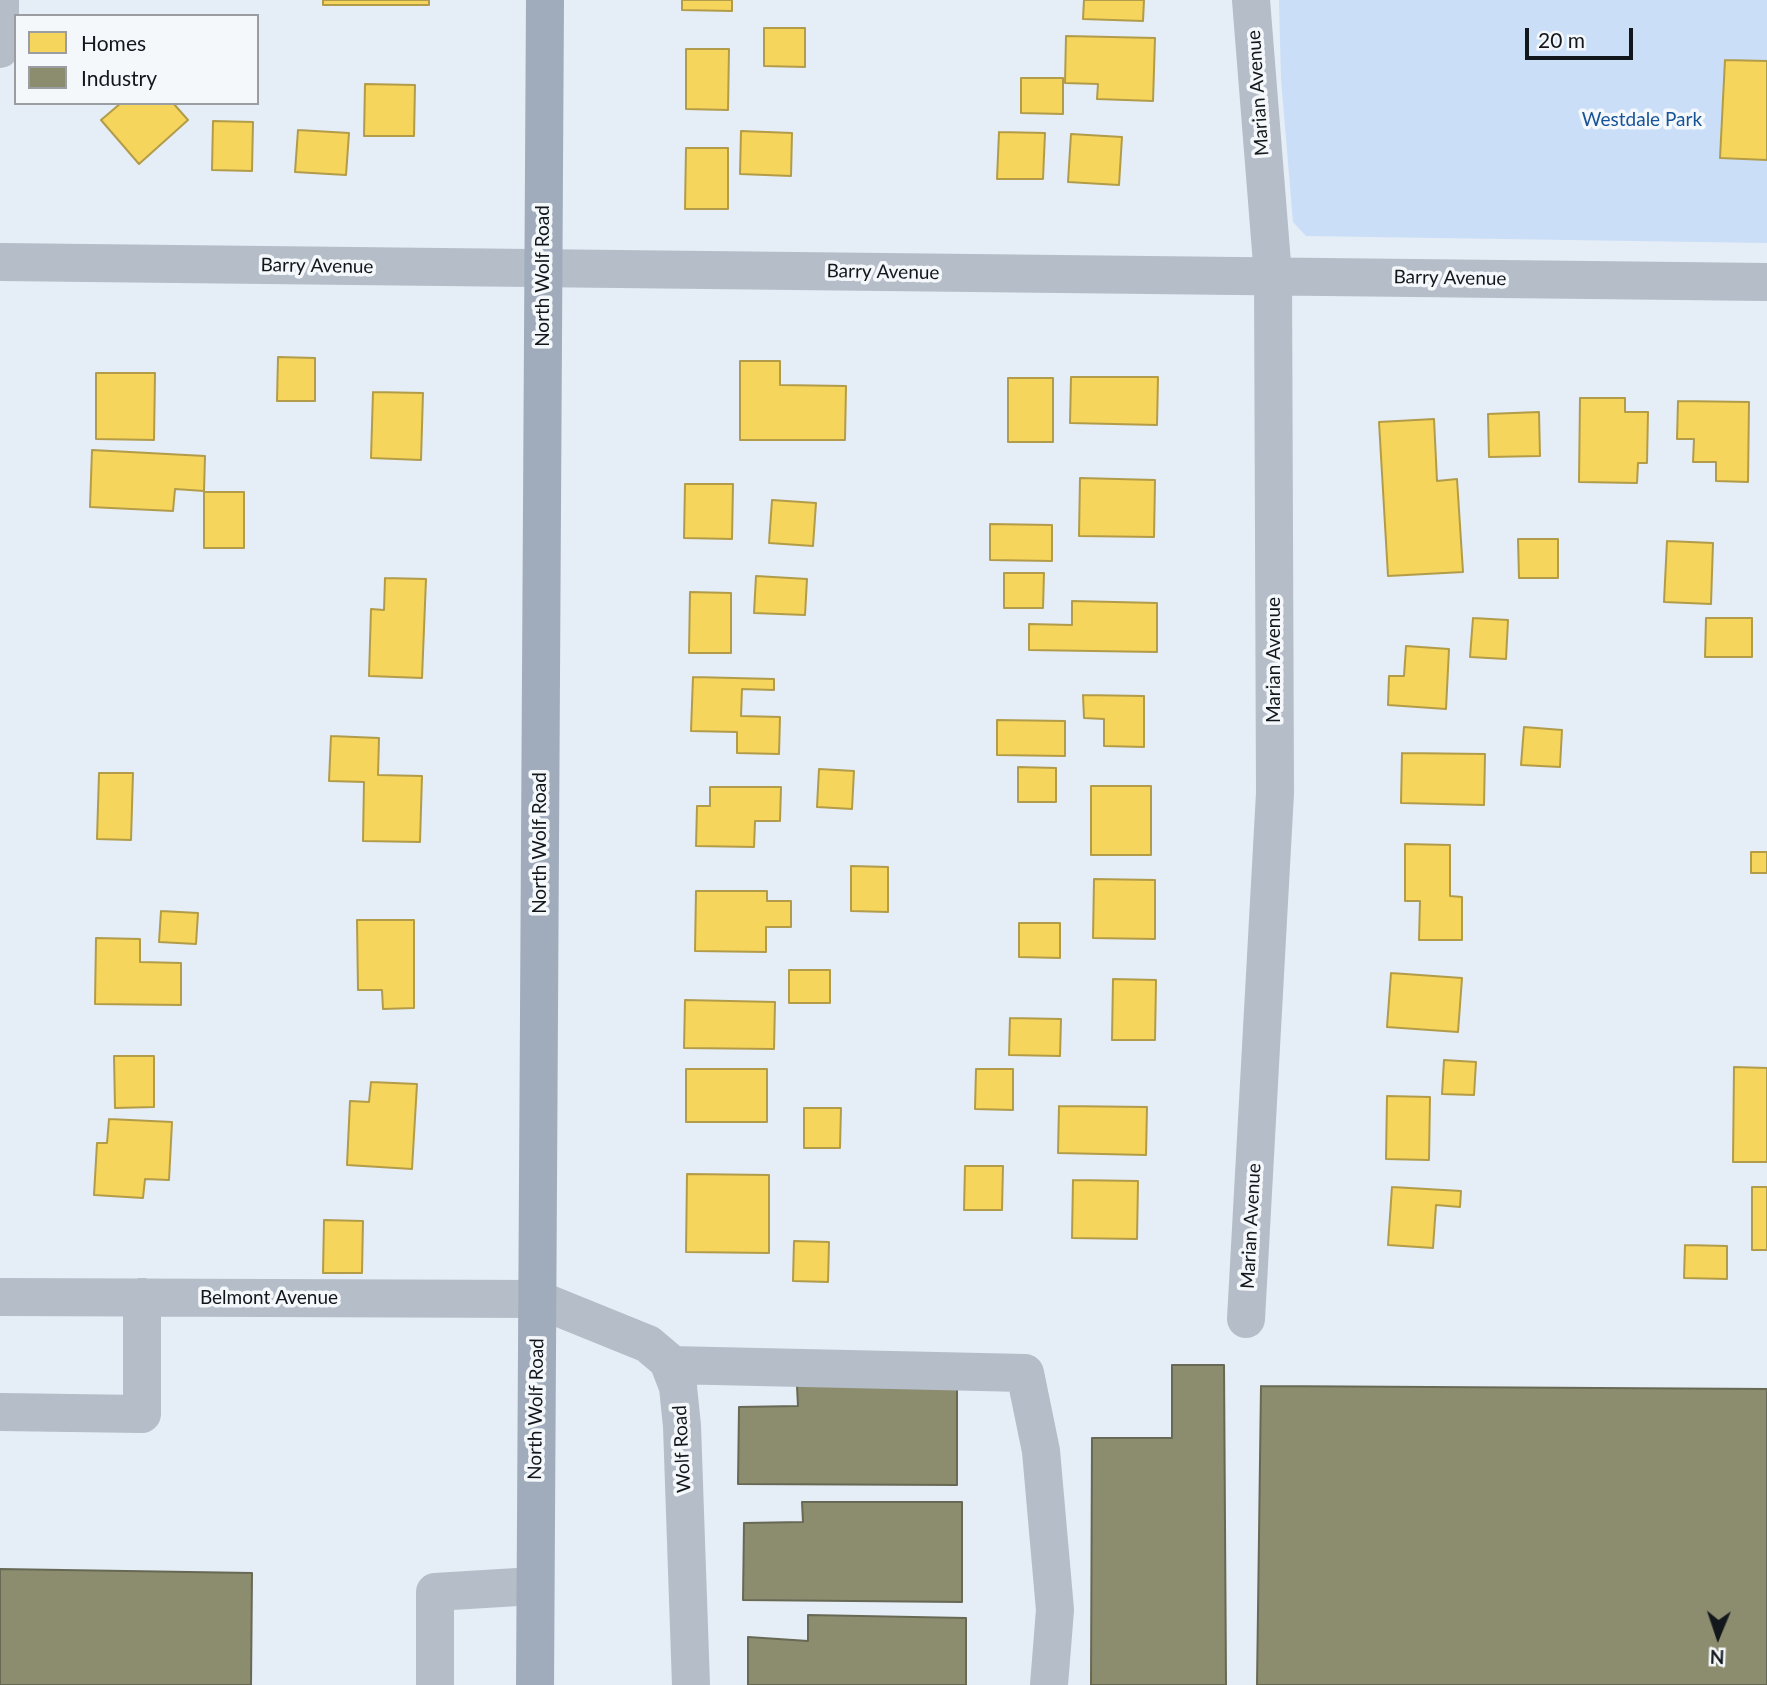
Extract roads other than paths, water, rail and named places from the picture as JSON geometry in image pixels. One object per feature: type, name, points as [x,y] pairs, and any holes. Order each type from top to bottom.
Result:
[{"type":"main road","name":"North Wolf Road","points":[[535,1685],[545,0]]},
{"type":"street","points":[[0,0],[0,49]]},
{"type":"street","name":"Marian Avenue","points":[[1246,1319],[1275,793],[1273,276],[1251,0]]},
{"type":"street","name":"Barry Avenue","points":[[0,262],[1767,282]]},
{"type":"street","name":"Belmont Avenue","points":[[0,1297],[537,1299]]},
{"type":"street","points":[[0,1412],[142,1414],[142,1297]]},
{"type":"street","points":[[537,1299],[648,1344],[670,1365],[1025,1373],[1041,1451],[1055,1610],[1049,1685]]},
{"type":"street","name":"Wolf Road","points":[[670,1365],[678,1387],[682,1426],[691,1685]]},
{"type":"street","points":[[435,1685],[435,1592],[534,1586]]},
{"type":"park label","name":"Westdale Park","points":[[1642,120]]}]
